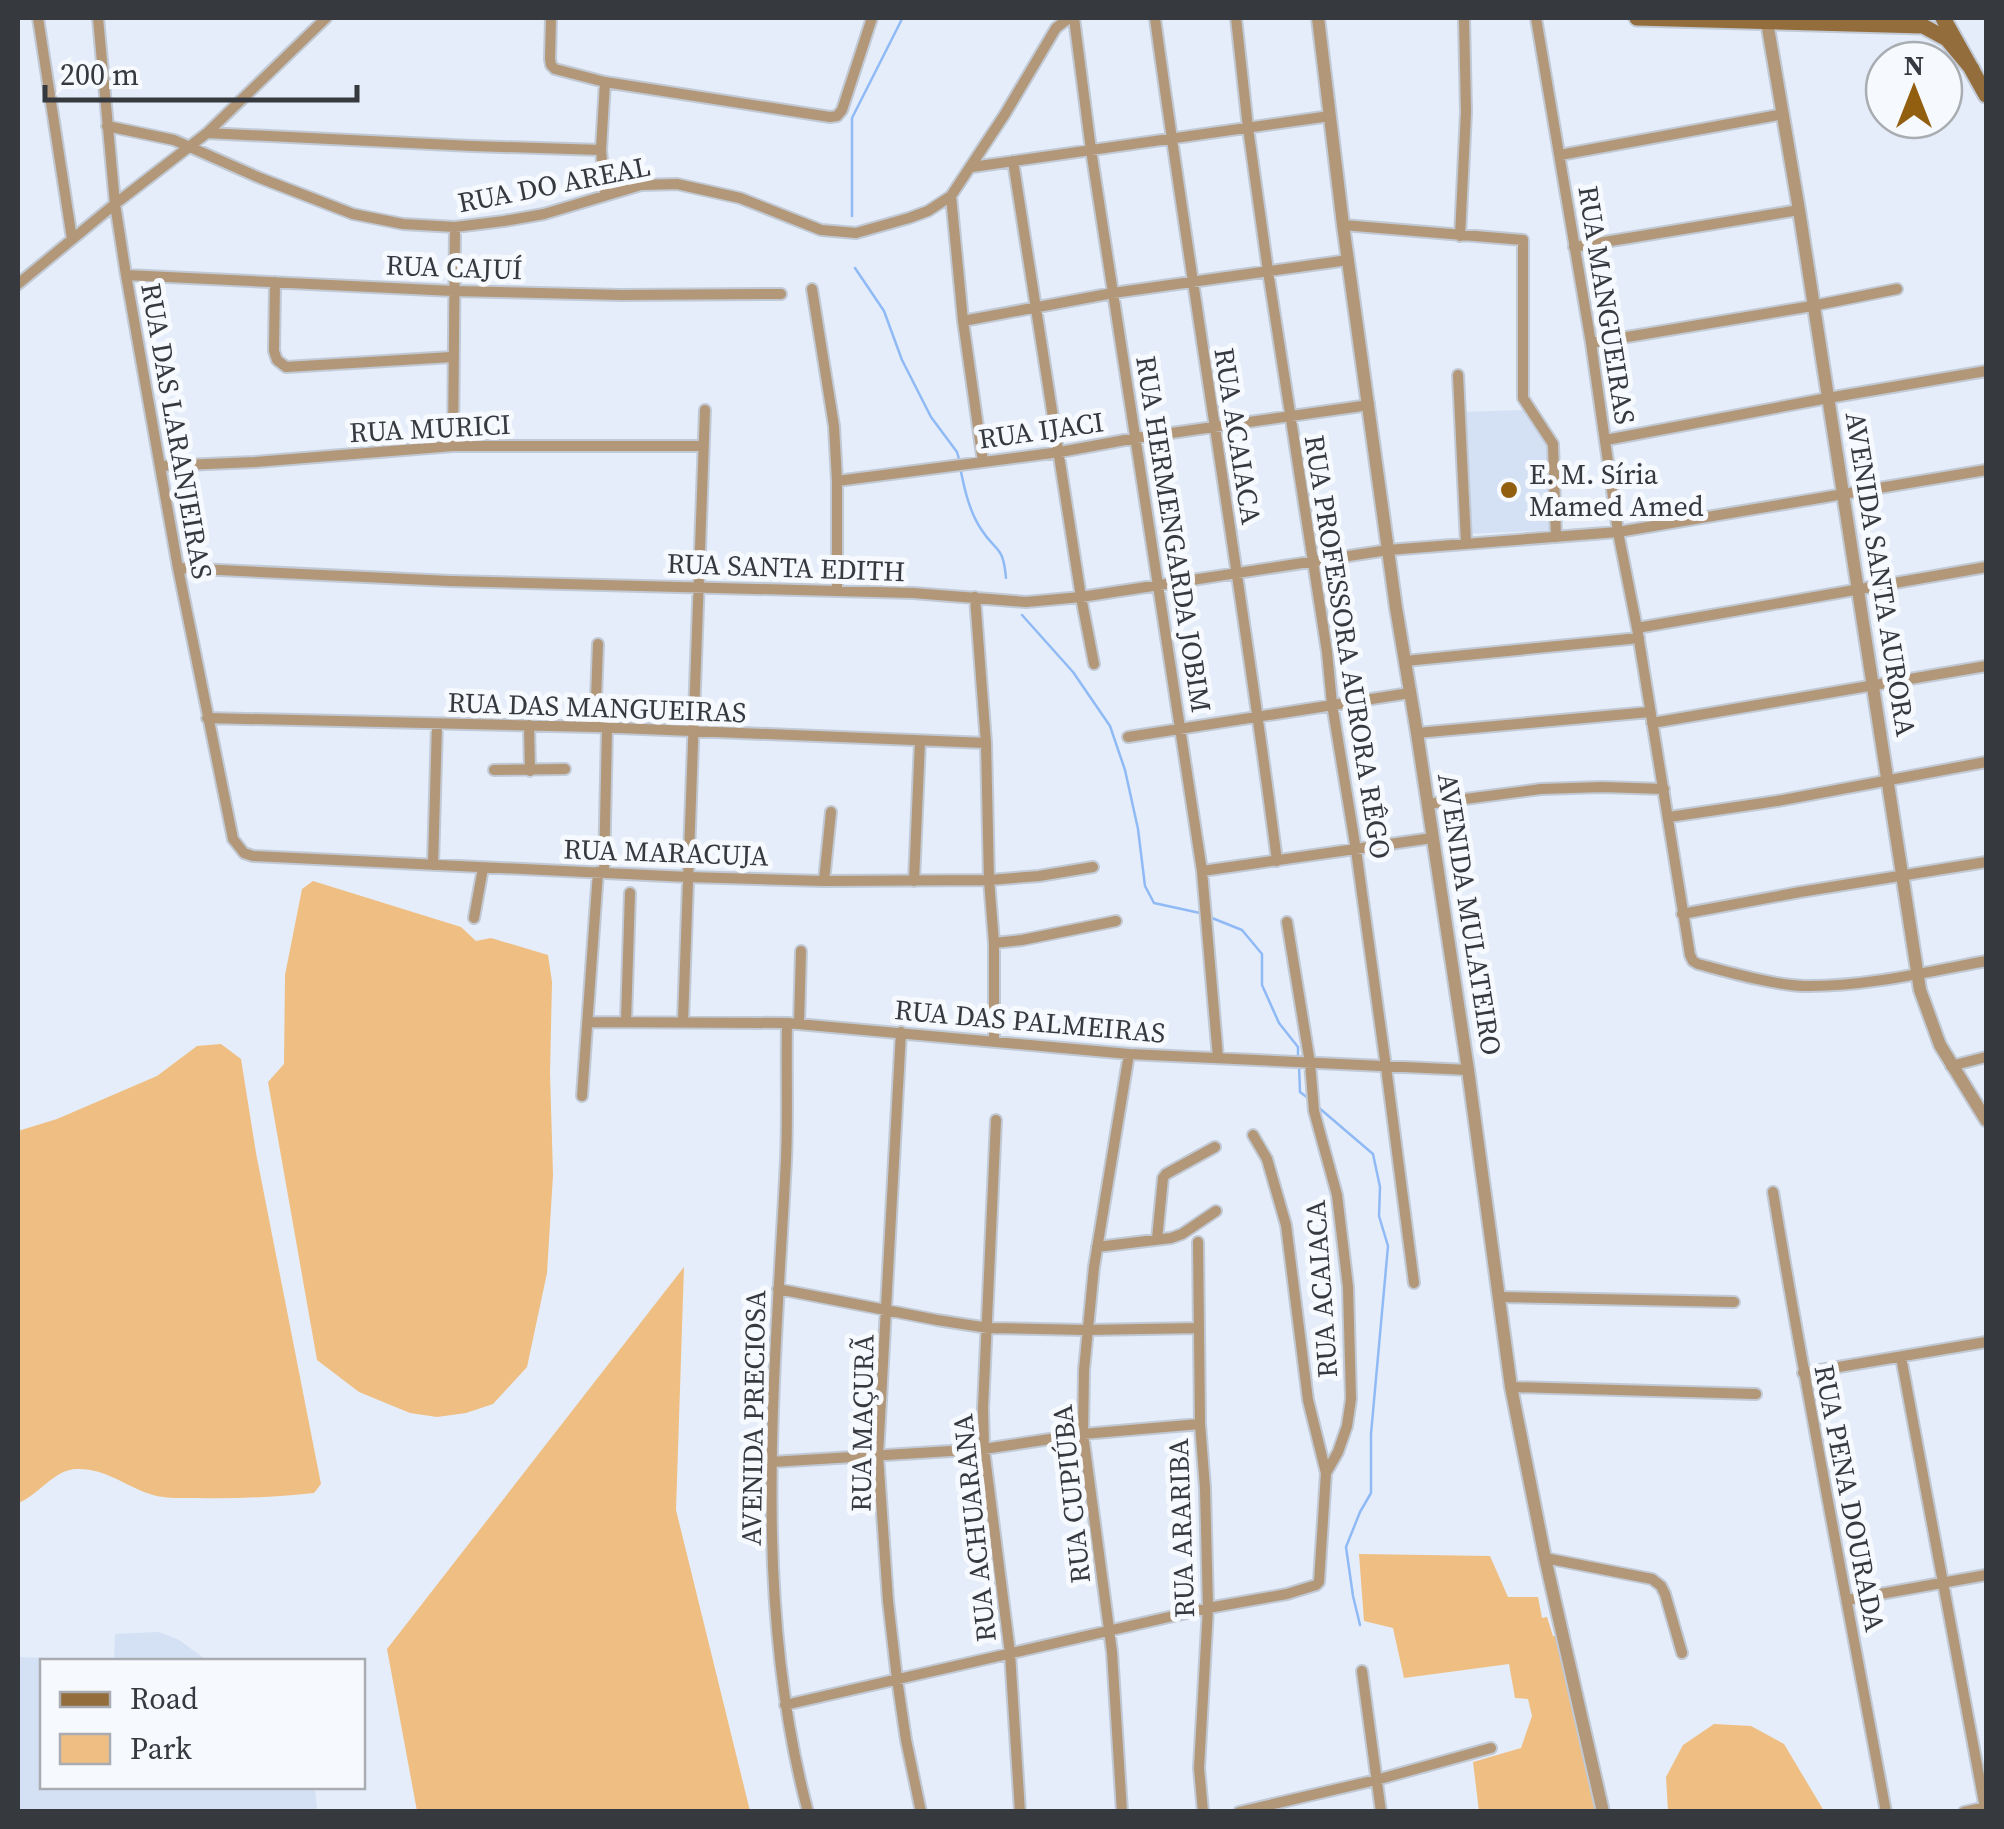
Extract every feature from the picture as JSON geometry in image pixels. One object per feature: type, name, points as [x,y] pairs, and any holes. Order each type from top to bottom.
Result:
[{"type":"main road","points":[[1636,18],[1923,26],[1947,39],[1972,69]]},
{"type":"main road","points":[[1943,18],[1986,95]]},
{"type":"street","points":[[38,18],[72,239]]},
{"type":"street","name":"RUA DAS LARANJEIRAS","points":[[98,18],[115,204],[126,275],[178,568],[232,839],[238,848]]},
{"type":"street","points":[[18,284],[207,133],[326,18]]},
{"type":"street","points":[[551,18],[551,65],[555,69],[605,82],[838,116],[872,18]]},
{"type":"street","name":"RUA DO AREAL","points":[[107,126],[190,145],[260,178],[353,214],[403,224],[454,228],[544,214],[641,185],[678,184],[740,198],[821,230],[868,231],[928,210],[951,196],[1056,28],[1071,18]]},
{"type":"street","name":"RUA HERMENGARDA JOBIM","points":[[1071,18],[1182,729],[1202,871],[1218,1058]]},
{"type":"street","name":"RUA ACAIACA","points":[[1155,18],[1277,861]]},
{"type":"street","name":"RUA PROFESSORA AURORA RÊGO","points":[[1236,18],[1268,271],[1356,850],[1414,1284]]},
{"type":"street","name":"AVENIDA MULATEIRO","points":[[1318,18],[1388,550],[1468,1070],[1511,1388],[1603,1812]]},
{"type":"street","points":[[1460,236],[1466,112],[1464,18]]},
{"type":"street","name":"RUA MANGUEIRAS","points":[[1536,18],[1690,955],[1698,964],[1799,986],[1917,974]]},
{"type":"street","name":"AVENIDA SANTA AURORA","points":[[1767,20],[1917,974],[1926,1011],[1952,1066],[1982,1105],[1986,1120]]},
{"type":"street","points":[[605,82],[601,150],[605,195]]},
{"type":"street","points":[[1560,155],[1783,114]]},
{"type":"street","points":[[972,167],[1330,116]]},
{"type":"street","points":[[207,133],[601,150]]},
{"type":"street","points":[[1013,161],[1080,596],[1094,664]]},
{"type":"street","points":[[951,196],[963,321],[983,462]]},
{"type":"street","points":[[1574,246],[1799,210]]},
{"type":"street","points":[[1343,226],[1523,240],[1524,398],[1553,444],[1556,537]]},
{"type":"street","points":[[453,446],[454,228]]},
{"type":"street","points":[[963,321],[1113,294],[1348,260]]},
{"type":"street","name":"RUA CAJUÍ","points":[[126,275],[453,291],[781,294]]},
{"type":"street","points":[[275,282],[274,350],[286,367],[452,357]]},
{"type":"street","points":[[1591,343],[1897,288]]},
{"type":"street","points":[[812,289],[834,426],[837,590]]},
{"type":"street","points":[[1606,440],[1986,371]]},
{"type":"street","points":[[1458,376],[1466,542]]},
{"type":"street","name":"RUA IJACI","points":[[838,481],[1369,405]]},
{"type":"street","points":[[683,1022],[704,410]]},
{"type":"street","name":"RUA MURICI","points":[[160,466],[453,446],[702,446]]},
{"type":"street","points":[[1618,532],[1986,470]]},
{"type":"street","name":"RUA SANTA EDITH","points":[[178,568],[837,590],[1026,602],[1388,550],[1618,532]]},
{"type":"street","points":[[1405,662],[1638,633],[1986,567]]},
{"type":"street","points":[[975,598],[986,743],[994,1040]]},
{"type":"street","points":[[582,1096],[601,872],[598,644]]},
{"type":"street","points":[[1417,733],[1651,717],[1986,666]]},
{"type":"street","points":[[1128,737],[1410,693]]},
{"type":"street","name":"RUA DAS MANGUEIRAS","points":[[208,718],[529,725],[986,743]]},
{"type":"street","points":[[433,864],[437,724]]},
{"type":"street","points":[[529,725],[530,771]]},
{"type":"street","points":[[914,881],[920,741]]},
{"type":"street","points":[[1669,817],[1986,762]]},
{"type":"street","points":[[494,770],[565,769]]},
{"type":"street","points":[[1427,804],[1542,788],[1664,790]]},
{"type":"street","points":[[824,881],[831,812]]},
{"type":"street","points":[[1202,871],[1432,838]]},
{"type":"street","name":"RUA MARACUJA","points":[[238,848],[253,856],[824,881],[989,880],[1093,867]]},
{"type":"street","points":[[1682,914],[1986,862]]},
{"type":"street","points":[[474,918],[484,868]]},
{"type":"street","points":[[626,1021],[630,893]]},
{"type":"street","points":[[994,943],[1116,922]]},
{"type":"street","name":"RUA ACAIACA","points":[[1287,922],[1314,1111],[1338,1195],[1351,1324],[1347,1426],[1326,1473]]},
{"type":"street","points":[[800,1024],[801,951]]},
{"type":"street","points":[[1917,974],[1986,961]]},
{"type":"street","name":"RUA DAS PALMEIRAS","points":[[588,1022],[787,1023],[1129,1054],[1468,1070]]},
{"type":"street","name":"AVENIDA PRECIOSA","points":[[787,1023],[786,1156],[771,1462],[773,1579],[785,1704],[808,1812]]},
{"type":"street","name":"RUA MAÇURÃ","points":[[901,1032],[878,1455],[897,1679],[920,1812]]},
{"type":"street","name":"RUA CUPIÚBA","points":[[1122,1812],[1109,1631],[1083,1434],[1086,1330],[1129,1054]]},
{"type":"street","points":[[1952,1066],[1986,1057]]},
{"type":"street","name":"RUA ACHUARANA","points":[[996,1120],[984,1448],[1010,1653],[1020,1812]]},
{"type":"street","points":[[785,1704],[1208,1608],[1287,1594],[1313,1588],[1319,1582],[1326,1473],[1308,1400],[1286,1225],[1267,1159],[1253,1135]]},
{"type":"street","points":[[1157,1240],[1163,1178],[1215,1147]]},
{"type":"street","name":"RUA PENA DOURADA","points":[[1773,1192],[1886,1812]]},
{"type":"street","points":[[1097,1246],[1182,1234],[1216,1211]]},
{"type":"street","name":"RUA ARARIBA","points":[[1198,1242],[1208,1608],[1199,1753],[1203,1812]]},
{"type":"street","points":[[778,1289],[988,1328],[1199,1328]]},
{"type":"street","points":[[1498,1297],[1734,1302]]},
{"type":"street","points":[[1803,1373],[1986,1342]]},
{"type":"street","points":[[1902,1358],[1986,1807],[1964,1812]]},
{"type":"street","points":[[1511,1388],[1756,1394]]},
{"type":"street","points":[[771,1462],[984,1448],[1200,1424]]},
{"type":"street","points":[[1545,1558],[1652,1579],[1665,1594],[1682,1653]]},
{"type":"street","points":[[1847,1600],[1986,1575]]},
{"type":"street","points":[[1362,1671],[1381,1812]]},
{"type":"street","points":[[1240,1812],[1491,1748]]},
{"type":"shaded area","name":"E. M. Síria Mamed Amed","points":[[1523,410],[1551,449],[1554,530],[1468,534],[1461,412]]},
{"type":"shaded area","points":[[159,1632],[179,1640],[205,1659],[114,1659],[115,1634]]},
{"type":"shaded area","points":[[18,1657],[82,1659],[40,1659],[40,1789],[315,1789],[317,1811],[18,1811]]},
{"type":"green space","points":[[313,881],[461,927],[476,941],[491,938],[548,955],[552,982],[553,1175],[547,1273],[527,1367],[493,1404],[466,1413],[437,1417],[410,1413],[359,1392],[317,1360],[268,1082],[284,1064],[285,975],[302,889]]},
{"type":"green space","points":[[221,1044],[241,1059],[321,1484],[314,1493],[173,1498],[150,1494],[97,1471],[77,1469],[61,1473],[18,1503],[18,1131],[57,1119],[157,1076],[197,1046]]},
{"type":"green space","points":[[684,1267],[676,1510],[750,1811],[417,1811],[387,1649]]},
{"type":"green space","points":[[1359,1554],[1490,1556],[1508,1597],[1538,1597],[1542,1618],[1547,1617],[1553,1636],[1559,1636],[1596,1811],[1479,1811],[1473,1762],[1521,1748],[1532,1716],[1528,1699],[1515,1698],[1509,1664],[1404,1678],[1393,1628],[1364,1621]]},
{"type":"green space","points":[[1714,1724],[1751,1726],[1784,1744],[1824,1811],[1668,1811],[1666,1777],[1683,1745]]},
{"type":"waterway","points":[[852,216],[852,118],[902,19]]},
{"type":"waterway","points":[[855,268],[884,311],[902,360],[931,417],[959,459]]},
{"type":"waterway","points":[[960,467],[973,515],[1001,554],[1006,578]]},
{"type":"waterway","points":[[1022,615],[1073,672],[1110,726],[1138,829],[1145,886],[1154,903],[1200,913]]},
{"type":"waterway","points":[[1212,918],[1242,930],[1262,954],[1262,985],[1279,1023],[1298,1047],[1298,1057]]},
{"type":"waterway","points":[[1299,1065],[1300,1092],[1308,1098]]},
{"type":"waterway","points":[[1318,1107],[1373,1154],[1380,1187],[1379,1216],[1388,1246],[1371,1434],[1371,1493],[1346,1547],[1360,1625]]},
{"type":"place","name":"E. M. Síria Mamed Amed","points":[[1509,490]]}]
